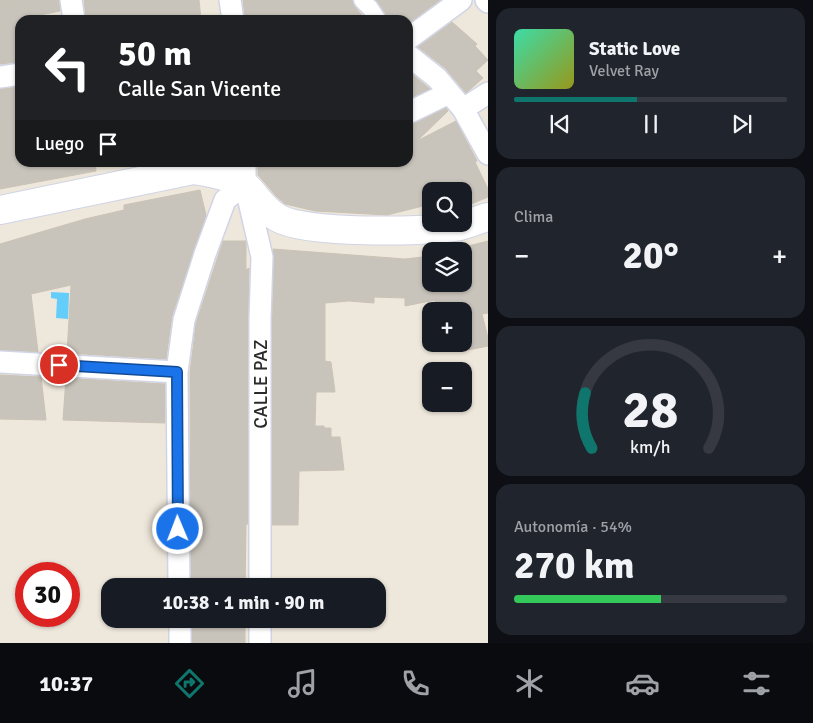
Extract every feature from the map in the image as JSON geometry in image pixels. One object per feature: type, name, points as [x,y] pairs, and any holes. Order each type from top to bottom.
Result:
[{"type":"main road","points":[[0,210],[193,170],[245,173],[262,206],[279,219],[302,226],[391,231],[455,227],[488,217]]},
{"type":"street","points":[[70,0],[73,15]]},
{"type":"street","points":[[230,0],[232,15]]},
{"type":"street","points":[[362,0],[375,15]]},
{"type":"street","points":[[413,35],[461,0]]},
{"type":"street","points":[[413,59],[437,78],[463,109],[488,154]]},
{"type":"street","points":[[0,77],[15,75]]},
{"type":"street","points":[[413,111],[449,93]]},
{"type":"street","points":[[463,109],[488,93]]},
{"type":"street","points":[[179,578],[177,372],[184,320],[225,200],[245,173]]},
{"type":"street","name":"CALLE PAZ","points":[[245,173],[262,257],[260,320],[260,578]]},
{"type":"street","points":[[0,362],[177,372]]},
{"type":"street","points":[[180,628],[180,643]]},
{"type":"street","points":[[260,628],[260,643]]},
{"type":"water","points":[[51,292],[69,293],[68,319],[56,318],[57,299],[51,298]]},
{"type":"building","points":[[0,0],[59,0],[60,11],[40,15],[15,15],[15,62],[0,64]]},
{"type":"building","points":[[84,0],[199,0],[200,15],[86,15]]},
{"type":"building","points":[[243,0],[352,0],[362,15],[244,15]]},
{"type":"building","points":[[376,0],[440,0],[413,20],[413,15],[386,14]]},
{"type":"building","points":[[452,22],[477,44],[475,46],[488,60],[476,71],[483,78],[466,93],[445,68],[418,47]]},
{"type":"building","points":[[413,75],[430,89],[413,97]]},
{"type":"building","points":[[15,88],[15,167],[96,167],[96,171],[0,189],[0,89]]},
{"type":"building","points":[[446,108],[448,111],[417,141],[456,121],[477,161],[475,162],[488,189],[488,197],[472,204],[472,182],[422,182],[422,206],[387,215],[315,211],[285,204],[258,175],[258,167],[413,167],[413,124]]},
{"type":"building","points":[[200,190],[206,215],[172,316],[166,359],[67,353],[71,285],[31,294],[38,352],[0,350],[0,244],[85,219],[124,210],[124,205]]},
{"type":"building","points":[[223,241],[246,241],[246,270],[249,268],[248,524],[246,524],[245,578],[191,578],[190,373],[196,323]]},
{"type":"building","points":[[488,241],[488,313],[482,314],[488,346],[472,349],[472,302],[435,302],[435,300],[405,306],[405,298],[374,297],[374,303],[349,301],[325,303],[325,361],[331,362],[335,392],[316,392],[315,426],[331,428],[331,437],[340,437],[344,470],[299,471],[298,525],[272,525],[273,249],[405,259],[422,257],[422,292],[472,292],[472,245]]},
{"type":"building","points":[[0,375],[41,377],[46,420],[0,419]]},
{"type":"building","points":[[66,378],[165,384],[165,423],[63,420]]},
{"type":"building","points":[[192,628],[245,628],[245,643],[192,643]]},
{"type":"route","points":[[59,365],[177,372],[178,529]]}]
